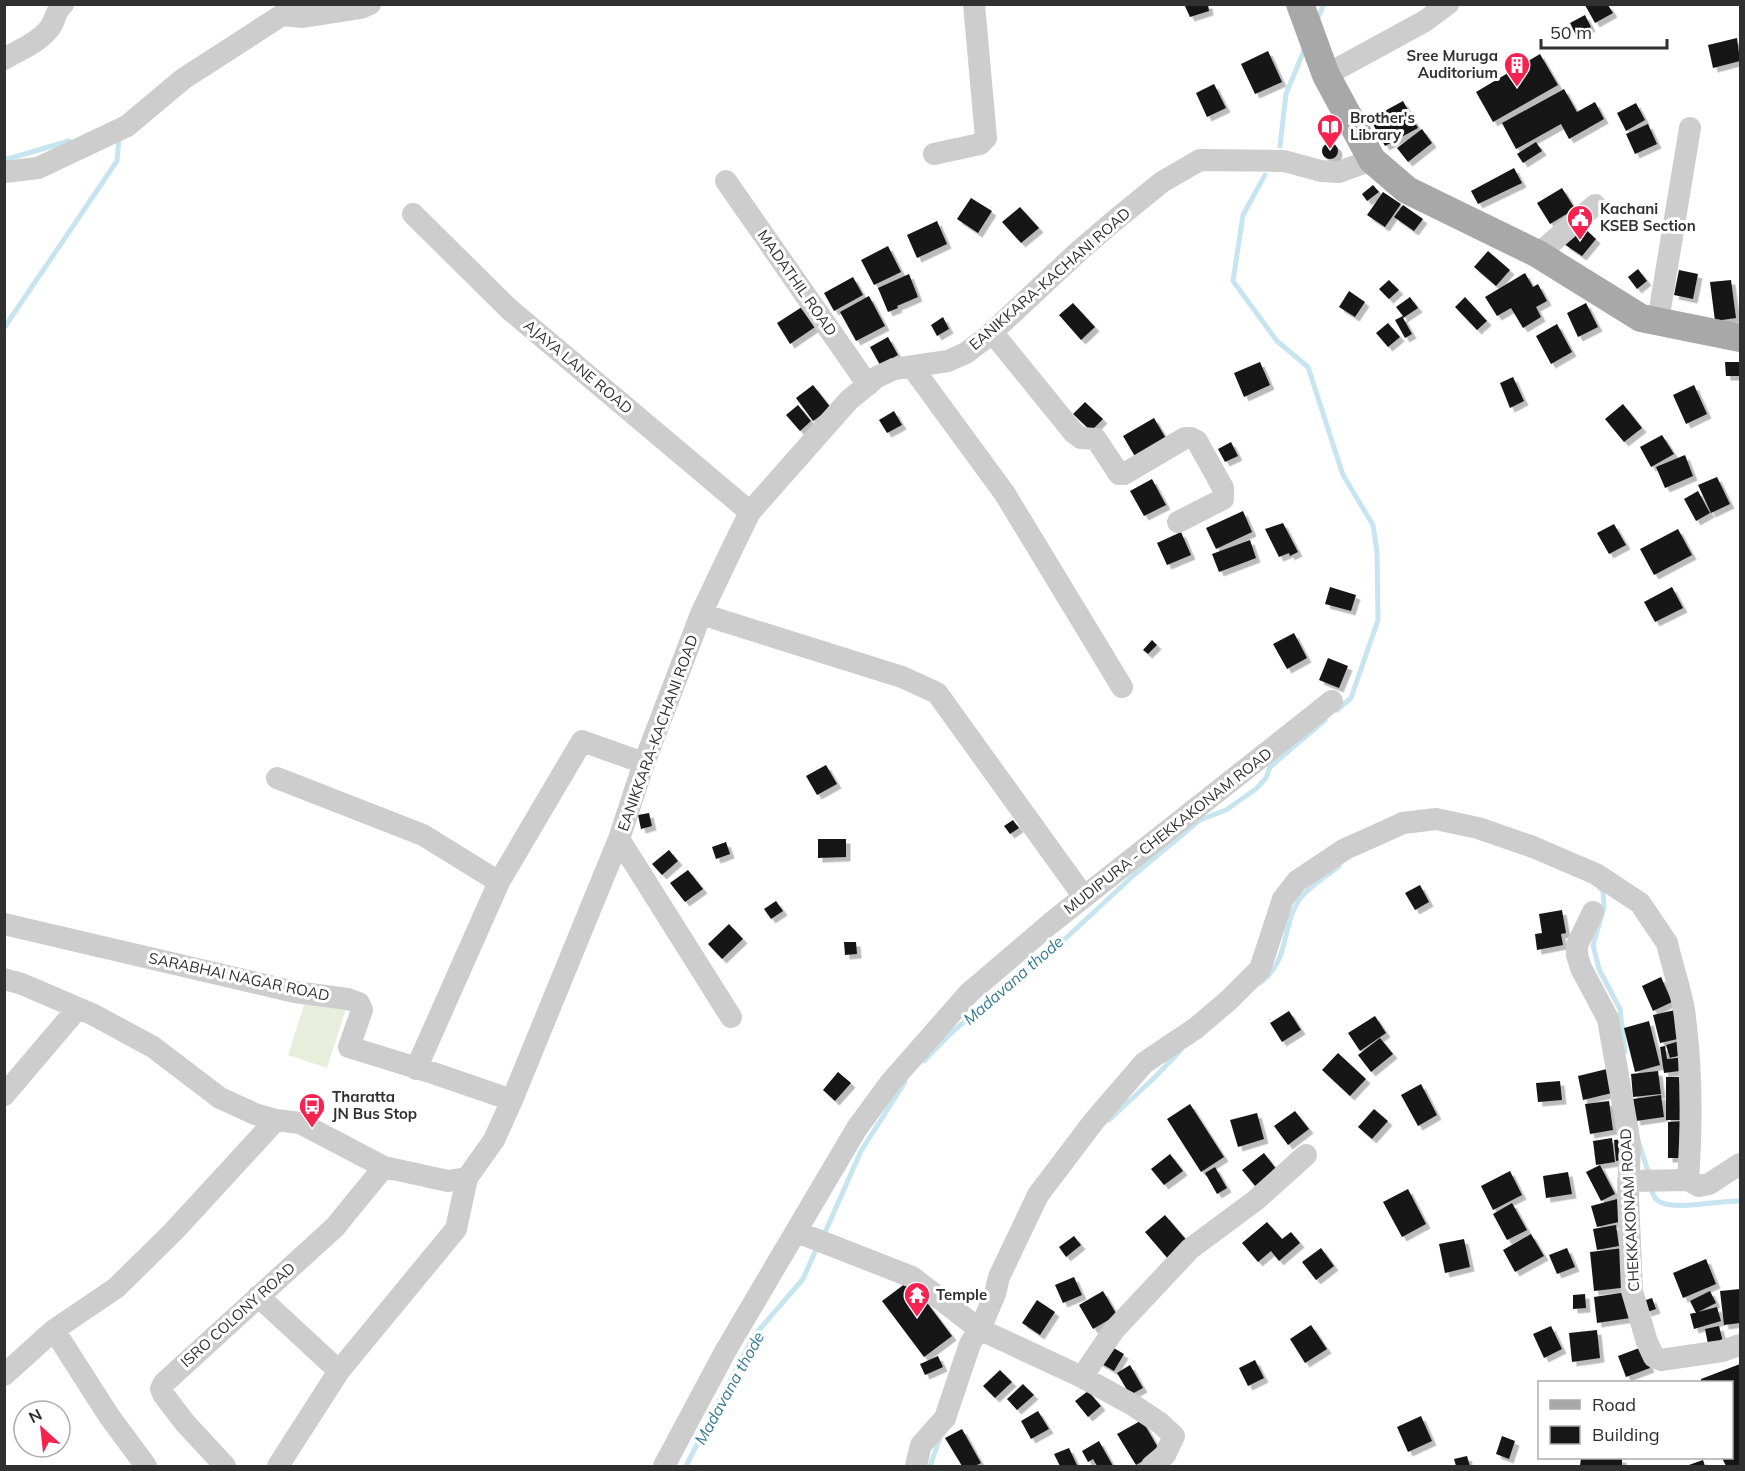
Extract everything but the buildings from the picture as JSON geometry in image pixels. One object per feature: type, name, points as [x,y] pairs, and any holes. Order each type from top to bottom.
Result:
[{"type":"main road","points":[[1300,4],[1326,75],[1372,160],[1407,190],[1538,254],[1641,318],[1740,338]]},
{"type":"street","points":[[4,59],[35,42],[49,29],[63,4]]},
{"type":"street","points":[[4,172],[38,168],[127,126],[183,79],[282,15],[303,17],[361,8],[370,4]]},
{"type":"street","points":[[934,154],[980,144],[986,138],[974,4]]},
{"type":"street","points":[[1326,75],[1425,21],[1448,4]]},
{"type":"street","points":[[1658,321],[1690,128]]},
{"type":"street","name":"EANIKKARA-KACHANI ROAD","points":[[467,1178],[494,1140],[512,1101],[619,839],[644,763],[701,614],[750,512],[849,400],[877,377],[894,369],[948,361],[966,353],[1114,221],[1162,182],[1200,160],[1284,161],[1322,171],[1339,172],[1372,160]]},
{"type":"street","name":"MADATHIL ROAD","points":[[726,181],[868,385]]},
{"type":"street","points":[[1538,254],[1595,205]]},
{"type":"street","name":"AJAYA LANE ROAD","points":[[413,214],[509,309],[750,512]]},
{"type":"street","points":[[992,332],[1074,433],[1080,438],[1096,439],[1119,474],[1124,474],[1185,438],[1197,441],[1223,488],[1224,499],[1178,522]]},
{"type":"street","points":[[912,367],[1005,494],[1122,687]]},
{"type":"street","points":[[701,614],[902,677],[937,693],[1084,897]]},
{"type":"street","name":"MUDIPURA - CHEKKAKONAM ROAD","points":[[664,1467],[726,1350],[857,1128],[890,1083],[969,993],[1084,897],[1332,701]]},
{"type":"street","points":[[416,1069],[499,882],[582,741],[644,763]]},
{"type":"street","points":[[277,778],[423,834],[499,882]]},
{"type":"street","points":[[916,1467],[921,1445],[945,1418],[968,1349],[995,1294],[999,1277],[1038,1195],[1066,1156],[1144,1063],[1196,1028],[1260,969],[1283,899],[1297,881],[1345,849],[1403,823],[1436,819],[1478,828],[1533,847],[1596,874],[1640,903],[1667,943],[1684,1008],[1690,1072],[1691,1134],[1688,1180]]},
{"type":"street","points":[[619,839],[731,1017]]},
{"type":"street","name":"CHEKKAKONAM ROAD","points":[[1593,912],[1577,945],[1577,955],[1581,968],[1608,1018],[1630,1144],[1629,1258],[1632,1291],[1647,1342],[1654,1358],[1661,1360],[1722,1352],[1740,1345]]},
{"type":"street","name":"SARABHAI NAGAR ROAD","points":[[4,924],[295,992],[348,999],[359,1003],[362,1010],[349,1047],[512,1101]]},
{"type":"street","points":[[4,979],[22,984],[78,1008],[153,1047],[220,1098],[255,1114],[300,1123],[384,1167],[448,1181],[467,1178],[456,1229],[339,1371],[278,1467]]},
{"type":"street","points":[[4,1095],[78,1008]]},
{"type":"street","points":[[4,1376],[54,1330],[116,1288],[173,1232],[276,1120]]},
{"type":"street","points":[[1082,1377],[1114,1330],[1190,1250],[1256,1200],[1306,1155]]},
{"type":"street","name":"ISRO COLONY ROAD","points":[[225,1467],[185,1423],[161,1389],[168,1378],[335,1227],[384,1167]]},
{"type":"street","points":[[1628,1181],[1688,1180],[1699,1186],[1726,1174]]},
{"type":"street","points":[[797,1232],[912,1277],[979,1329],[1082,1377],[1160,1423],[1174,1436],[1165,1455],[1152,1467]]},
{"type":"street","points":[[258,1296],[339,1371]]},
{"type":"street","points":[[54,1330],[108,1416],[146,1467]]},
{"type":"green space","points":[[306,999],[346,1009],[327,1068],[288,1055]]},
{"type":"waterway","points":[[1317,20],[1324,4]]},
{"type":"waterway","points":[[1280,146],[1286,94],[1305,48]]},
{"type":"waterway","points":[[4,328],[117,161],[119,137]]},
{"type":"waterway","points":[[4,160],[69,141]]},
{"type":"waterway","points":[[1265,175],[1243,215],[1233,281],[1277,341],[1308,367],[1343,475],[1373,525],[1377,552],[1378,620],[1351,698],[1337,710]]},
{"type":"waterway","name":"Madavana thode","points":[[924,1061],[949,1035],[1011,981],[1066,938],[1135,874],[1200,820],[1226,810],[1256,789],[1266,778],[1270,767],[1325,720]]},
{"type":"waterway","points":[[1260,983],[1276,965],[1293,911],[1299,900],[1339,866]]},
{"type":"waterway","points":[[1599,887],[1603,891],[1604,907],[1593,945],[1599,969],[1620,1009],[1625,1052]]},
{"type":"waterway","points":[[1109,1120],[1180,1051]]},
{"type":"waterway","name":"Madavana thode","points":[[823,1237],[861,1151],[905,1082]]},
{"type":"waterway","points":[[1640,1146],[1649,1175]]},
{"type":"waterway","points":[[1651,1187],[1656,1199],[1668,1205],[1740,1201]]},
{"type":"waterway","name":"Madavana thode","points":[[686,1466],[754,1336],[803,1279],[818,1245]]},
{"type":"waterway","points":[[930,1466],[940,1438]]},
{"type":"place","name":"Sree Muruga Auditorium","points":[[1517,88]]},
{"type":"place","name":"Brother's Library","points":[[1330,150]]},
{"type":"place","name":"Kachani KSEB Section","points":[[1580,241]]},
{"type":"place","name":"Tharatta JN Bus Stop","points":[[312,1129]]},
{"type":"place","name":"Temple","points":[[917,1318]]}]
